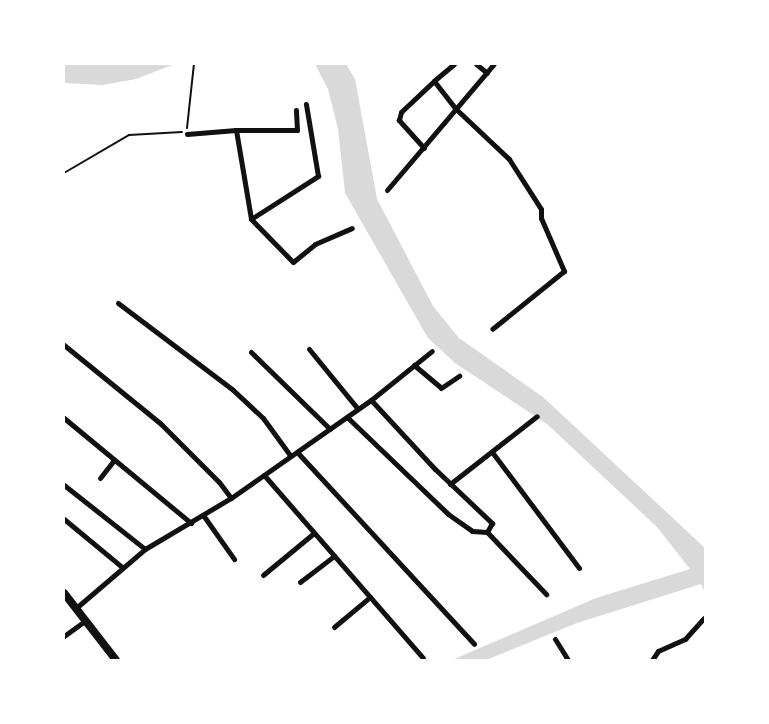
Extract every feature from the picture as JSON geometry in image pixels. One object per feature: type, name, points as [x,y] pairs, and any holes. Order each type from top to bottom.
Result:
[{"type":"main road","points":[[64,593],[116,660]]},
{"type":"street","points":[[424,148],[399,120],[401,112],[454,64]]},
{"type":"street","points":[[476,64],[487,73]]},
{"type":"street","points":[[387,190],[494,64]]},
{"type":"street","points":[[434,81],[456,109],[509,159],[541,209],[541,218],[564,271],[492,329]]},
{"type":"street","points":[[251,219],[318,176],[306,104]]},
{"type":"street","points":[[187,134],[236,130],[297,130],[296,110]]},
{"type":"street","points":[[236,130],[251,219],[293,262],[316,244],[352,228]]},
{"type":"street","points":[[118,303],[232,390],[263,418],[290,455]]},
{"type":"street","points":[[64,345],[160,423],[219,482],[231,498]]},
{"type":"street","points":[[309,349],[358,409]]},
{"type":"street","points":[[76,608],[144,549],[231,498],[371,400],[432,351]]},
{"type":"street","points":[[250,352],[330,429]]},
{"type":"street","points":[[414,365],[441,388],[459,376]]},
{"type":"street","points":[[371,400],[450,484],[492,523],[488,532]]},
{"type":"street","points":[[450,484],[537,416]]},
{"type":"street","points":[[346,417],[448,514],[472,531],[488,532],[546,594]]},
{"type":"street","points":[[64,418],[191,523]]},
{"type":"street","points":[[297,452],[474,644]]},
{"type":"street","points":[[492,452],[579,568]]},
{"type":"street","points":[[100,478],[114,460]]},
{"type":"street","points":[[264,475],[422,658]]},
{"type":"street","points":[[64,485],[144,549]]},
{"type":"street","points":[[203,515],[234,559]]},
{"type":"street","points":[[64,519],[122,567]]},
{"type":"street","points":[[263,575],[314,533]]},
{"type":"street","points":[[300,582],[334,556]]},
{"type":"street","points":[[334,628],[370,598]]},
{"type":"street","points":[[652,660],[658,652],[685,639],[704,618]]},
{"type":"street","points":[[64,636],[85,621]]},
{"type":"street","points":[[555,639],[568,660]]},
{"type":"path","points":[[64,173],[129,136],[187,134],[194,64]]},
{"type":"shaded area","points":[[64,64],[175,64],[136,79],[103,85],[64,83]]},
{"type":"shaded area","points":[[315,64],[346,64],[355,79],[377,199],[433,306],[459,338],[543,397],[705,548],[705,593],[701,584],[577,623],[486,660],[452,660],[596,598],[690,569],[657,527],[547,424],[455,363],[428,338],[345,193],[338,129],[328,89]]}]
